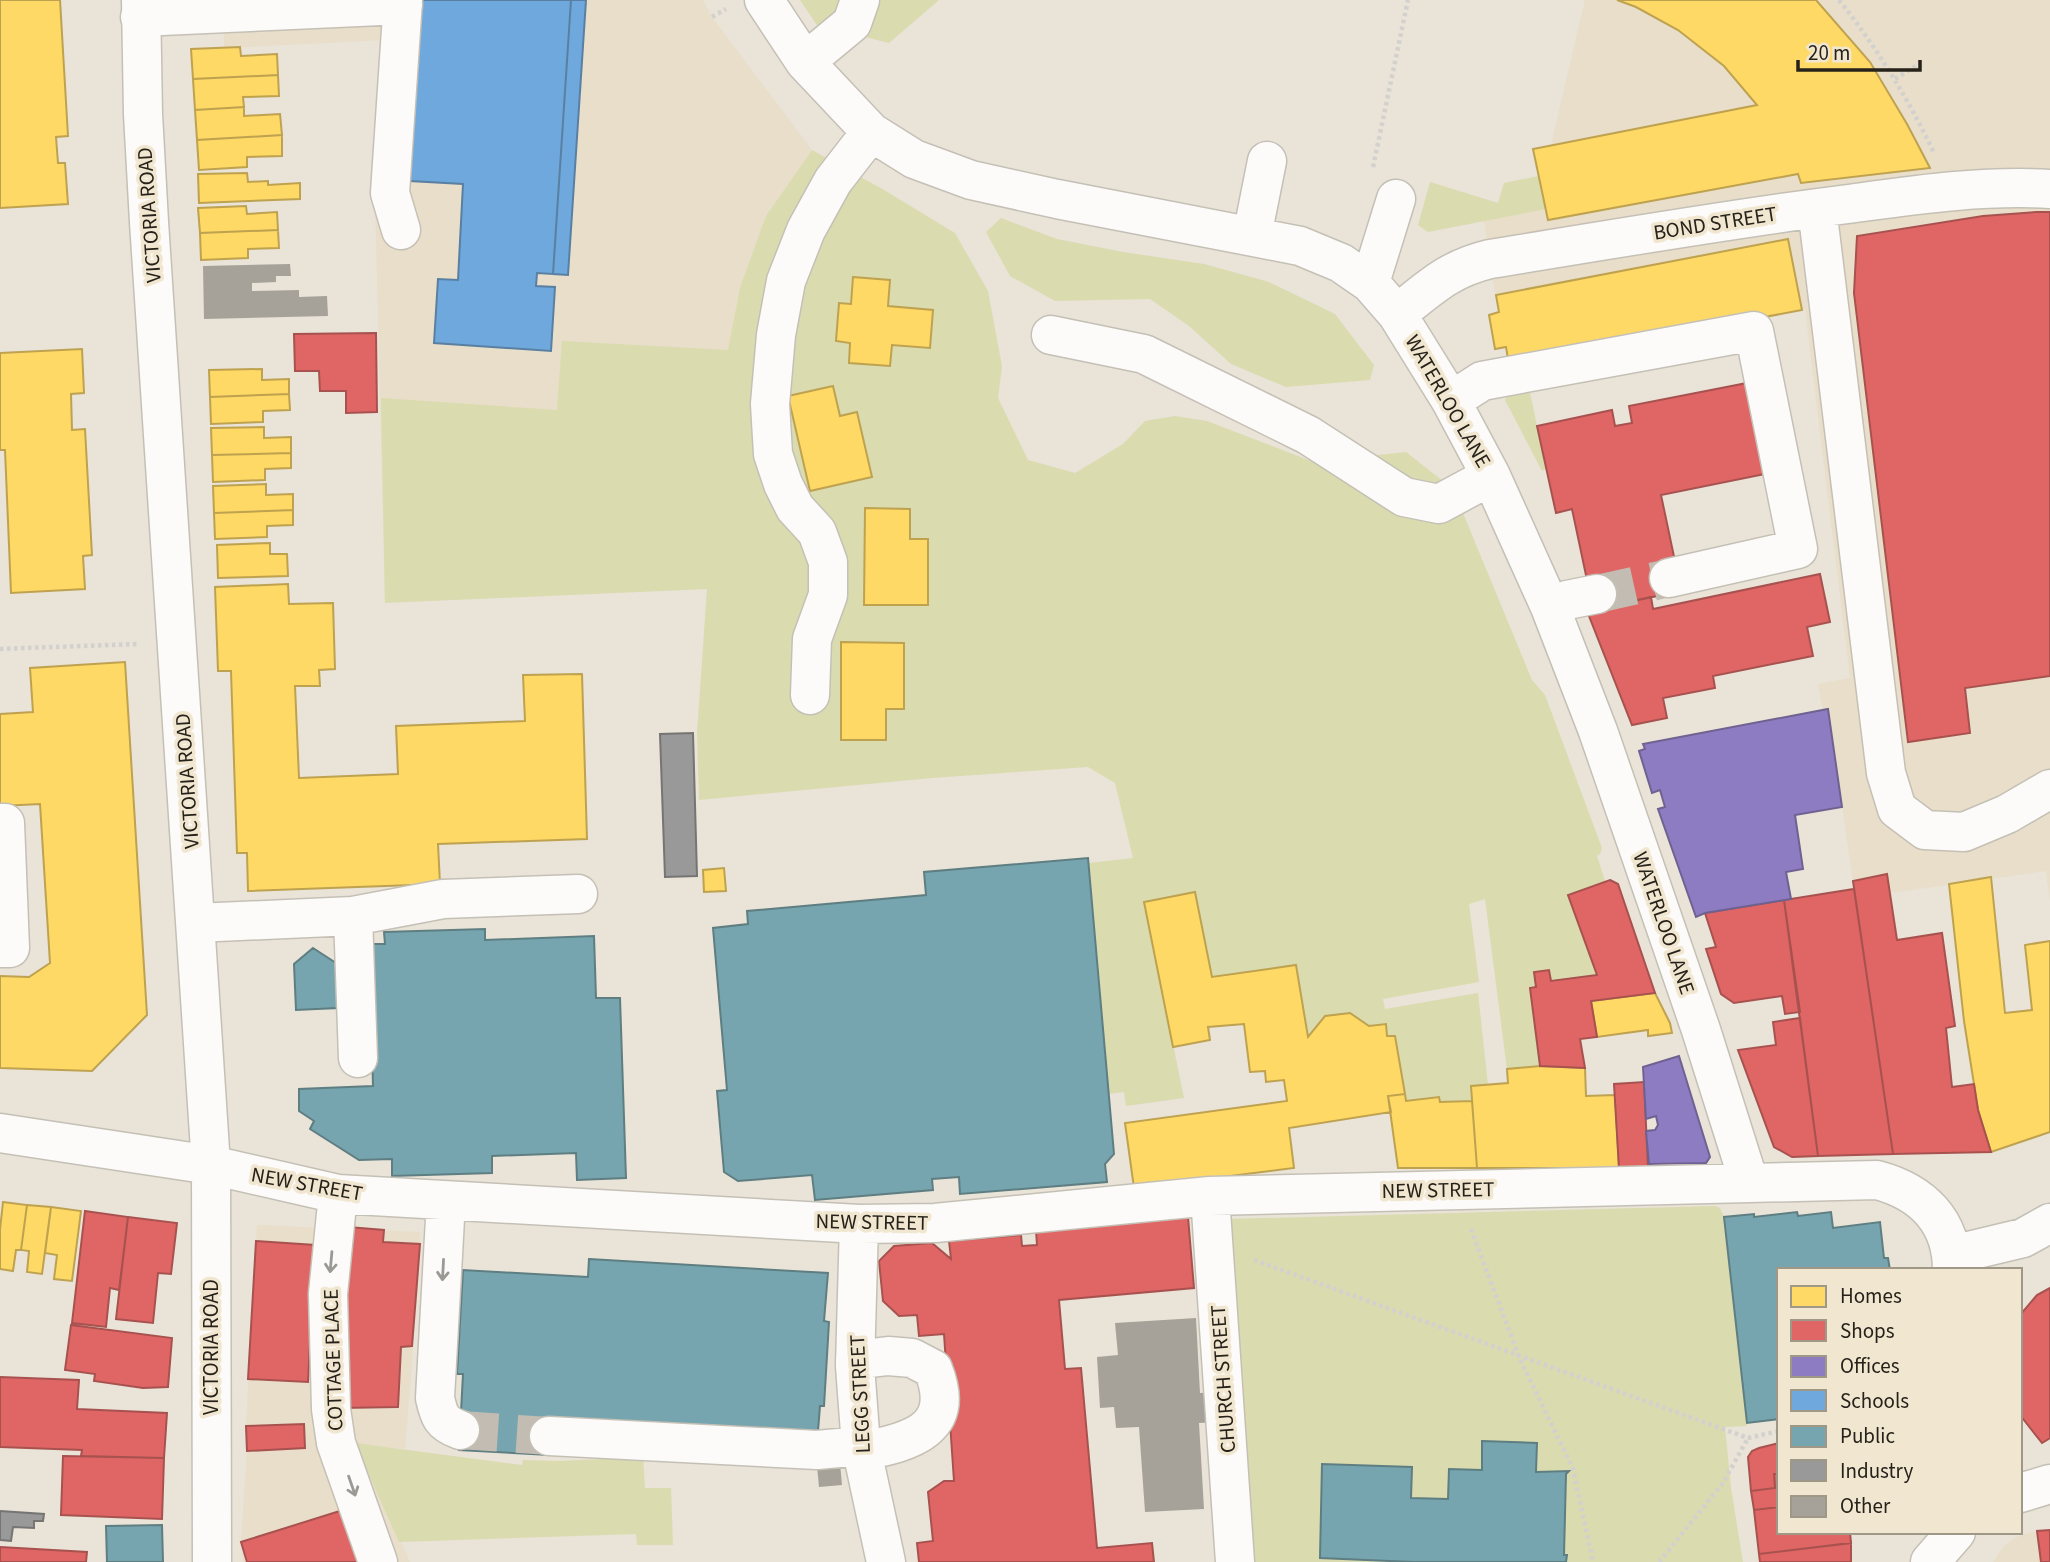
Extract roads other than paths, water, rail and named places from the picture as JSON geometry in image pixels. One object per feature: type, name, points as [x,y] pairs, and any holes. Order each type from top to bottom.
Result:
[{"type":"street","points":[[805,62],[852,23],[860,0]]},
{"type":"street","points":[[141,9],[403,2],[390,193],[401,230]]},
{"type":"street","name":"WATERLOO LANE","points":[[748,3],[871,132],[914,159],[971,180],[1311,250],[1341,262],[1370,283],[1398,314],[1451,401],[1491,476],[1550,607],[1598,731],[1701,1030],[1749,1182]]},
{"type":"street","name":"VICTORIA ROAD","points":[[141,9],[148,195],[211,1165],[212,1562]]},
{"type":"street","points":[[810,695],[812,639],[828,595],[828,562],[817,532],[795,508],[782,484],[773,454],[770,404],[776,335],[786,281],[806,230],[833,181],[871,132]]},
{"type":"street","points":[[1252,236],[1267,160]]},
{"type":"street","name":"BOND STREET","points":[[1398,314],[1445,276],[1469,264],[1805,209],[1944,192],[2012,187],[2050,189]]},
{"type":"street","points":[[1370,283],[1383,188]]},
{"type":"street","points":[[1805,209],[1886,773],[1897,809],[1925,830],[1964,832],[2007,814],[2050,789]]},
{"type":"street","points":[[1451,401],[1482,381],[1754,331],[1798,549],[1669,578]]},
{"type":"street","points":[[1051,335],[1144,354],[1308,435],[1404,497],[1438,504],[1491,476]]},
{"type":"street","points":[[1550,607],[1566,600],[1597,594]]},
{"type":"street","points":[[0,823],[5,823],[10,948],[0,948]]},
{"type":"street","points":[[197,923],[354,916],[443,899],[579,894]]},
{"type":"street","points":[[354,916],[358,1058]]},
{"type":"street","name":"NEW STREET","points":[[0,1133],[211,1165],[338,1194],[859,1224],[936,1223],[1210,1196],[1877,1180],[1898,1186],[1918,1198],[1933,1212],[1945,1231],[1952,1262]]},
{"type":"street","name":"COTTAGE PLACE","points":[[338,1194],[328,1294],[331,1409],[336,1443],[378,1562]]},
{"type":"street","name":"CHURCH STREET","points":[[1210,1196],[1236,1562]]},
{"type":"street","points":[[446,1201],[435,1398],[438,1413],[446,1425],[460,1430]]},
{"type":"street","name":"LEGG STREET","points":[[859,1224],[855,1360],[862,1449],[886,1562]]},
{"type":"street","points":[[1952,1262],[2023,1238],[2049,1224]]},
{"type":"street","points":[[549,1436],[817,1450],[862,1449],[909,1439],[929,1426],[940,1409],[940,1387],[933,1369],[912,1358],[888,1356],[855,1360]]},
{"type":"street","points":[[2022,1492],[2050,1484]]},
{"type":"street","points":[[1930,1562],[1954,1534]]},
{"type":"tunnel","points":[[1597,594],[1669,578]]},
{"type":"tunnel","points":[[460,1430],[549,1436]]}]
